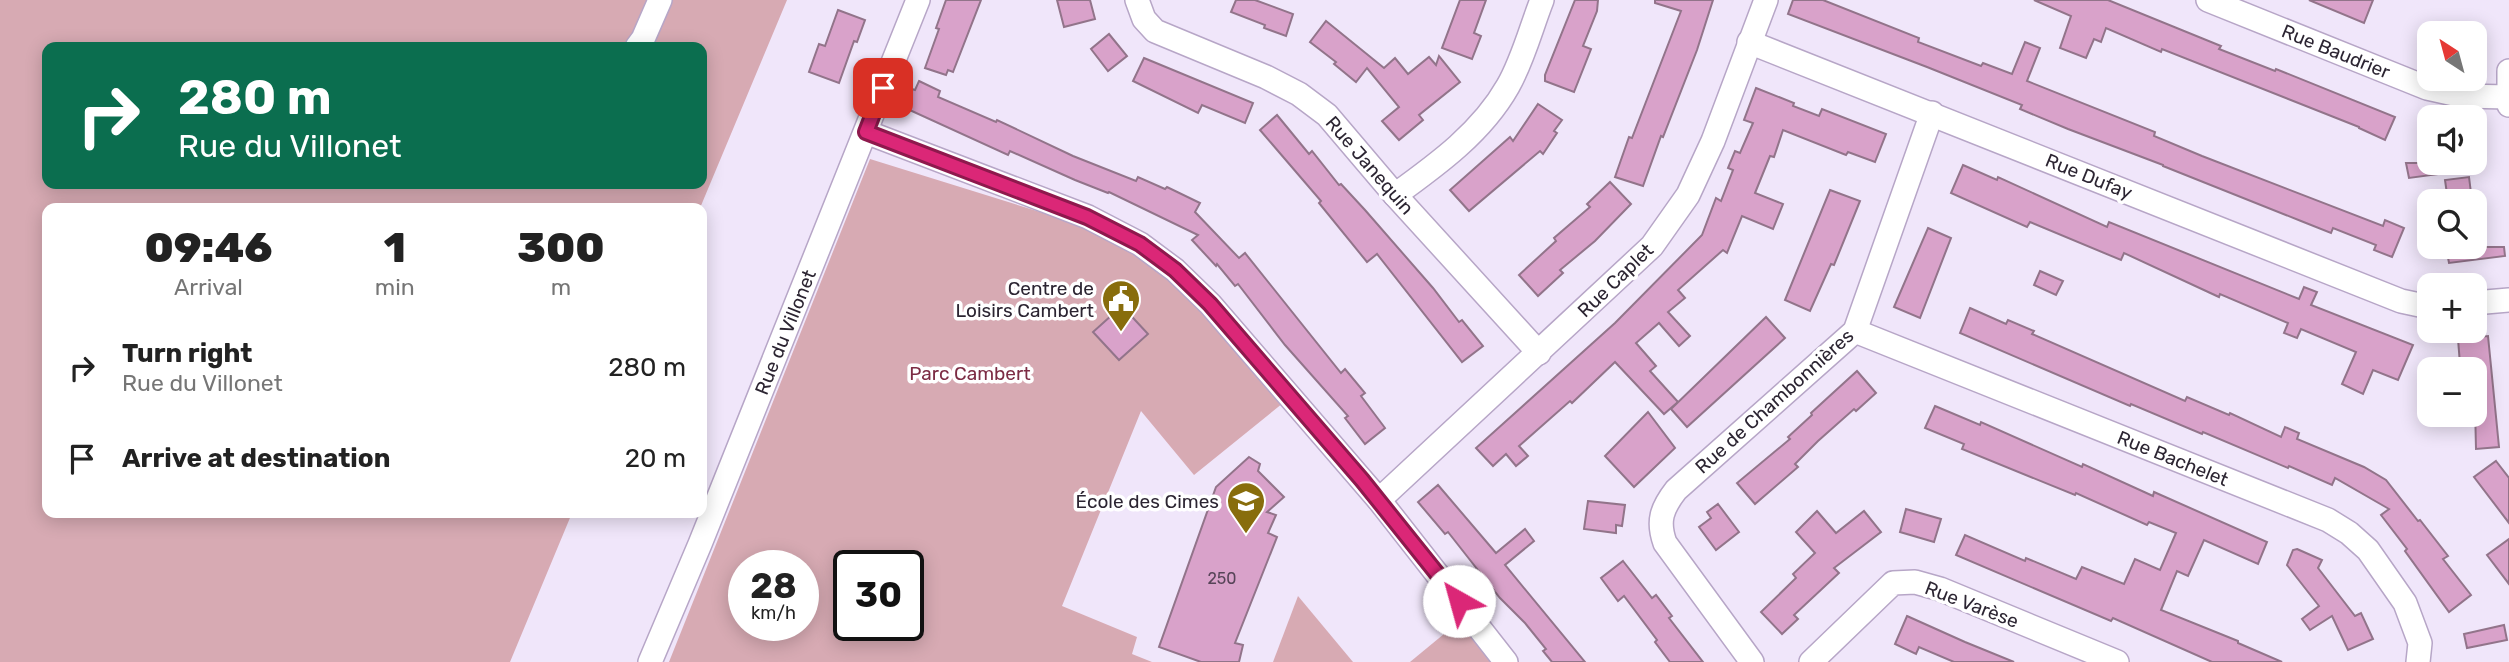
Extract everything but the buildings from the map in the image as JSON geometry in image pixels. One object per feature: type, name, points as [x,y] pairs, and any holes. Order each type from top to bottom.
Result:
[{"type":"street","points":[[641,42],[660,0]]},
{"type":"street","name":"Rue du Villonet","points":[[650,662],[918,0]]},
{"type":"street","name":"Rue Janequin","points":[[1137,0],[1144,19],[1155,31],[1266,77],[1298,93],[1327,115],[1395,195],[1539,353]]},
{"type":"street","points":[[1395,195],[1444,159],[1491,113],[1510,84],[1542,0]]},
{"type":"street","name":"Rue Caplet","points":[[1379,500],[1652,246],[1688,195],[1713,141],[1766,0]]},
{"type":"street","name":"Rue Baudrier","points":[[2208,0],[2427,88],[2463,96],[2508,97]]},
{"type":"street","name":"Rue Dufay","points":[[1749,42],[2401,301],[2417,304]]},
{"type":"street","points":[[2509,71],[2509,105]]},
{"type":"street","name":"Rue de Chambonnières","points":[[1752,662],[1665,543],[1660,529],[1660,517],[1665,504],[1676,490],[1855,331],[1932,113]]},
{"type":"street","points":[[866,132],[1087,217],[1140,244],[1175,270],[1210,304],[1379,500],[1506,662]]},
{"type":"street","points":[[2487,302],[2509,300]]},
{"type":"street","name":"Rue Bachelet","points":[[1855,331],[2315,515],[2349,533],[2368,550],[2405,603],[2420,643],[2418,662]]},
{"type":"street","name":"Rue Varèse","points":[[1811,662],[1893,583],[1915,582],[1940,589],[2117,662]]},
{"type":"green space","points":[[0,0],[787,0],[702,203],[42,203],[42,518],[570,518],[510,662],[0,662]]},
{"type":"green space","name":"Parc Cambert","points":[[870,159],[1111,234],[1165,266],[1288,399],[1194,475],[1141,411],[1062,606],[1137,637],[1132,654],[1152,662],[669,662]]},
{"type":"green space","points":[[1298,596],[1353,662],[1273,662]]},
{"type":"green space","points":[[1467,615],[1505,662],[1410,662]]},
{"type":"place","name":"Centre de Loisirs Cambert","points":[[1121,333]]},
{"type":"place","name":"École des Cimes","points":[[1246,535]]},
{"type":"route","points":[[883,88],[866,132],[1087,217],[1140,244],[1175,270],[1210,304],[1362,480],[1459,601]]}]
